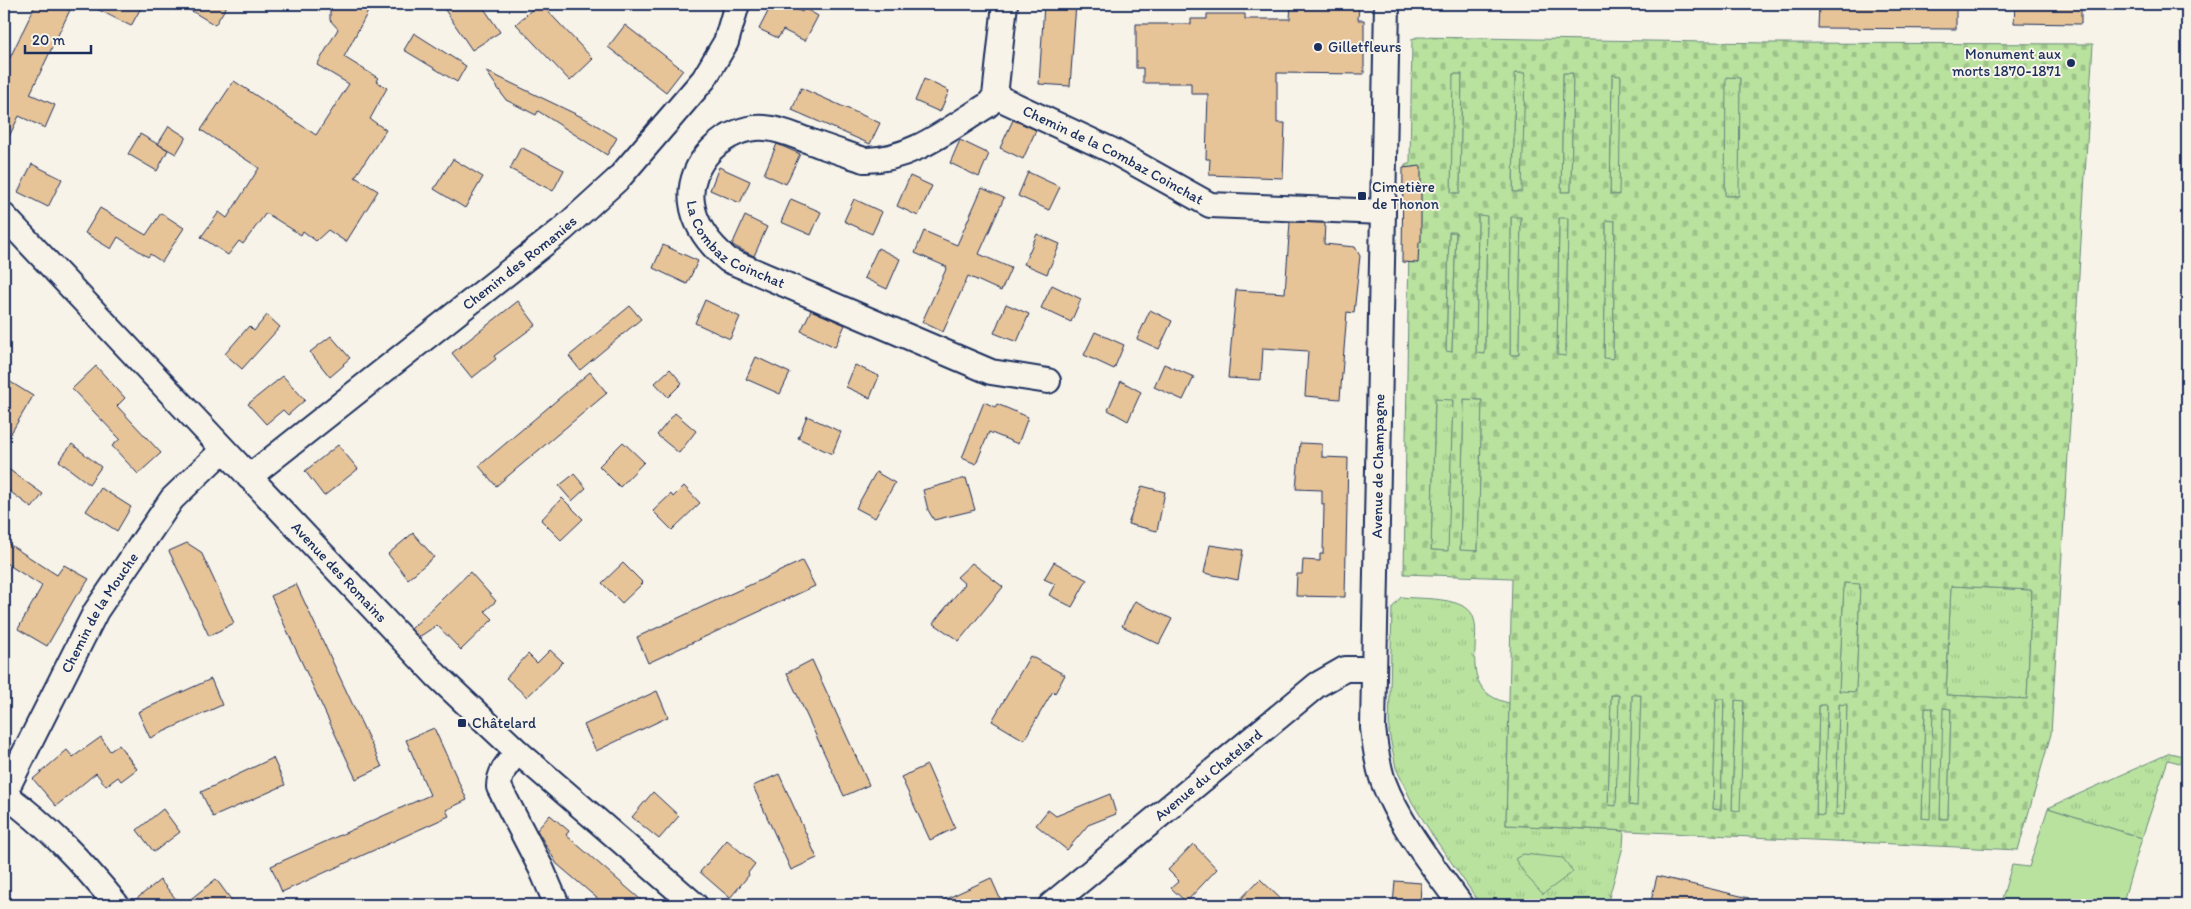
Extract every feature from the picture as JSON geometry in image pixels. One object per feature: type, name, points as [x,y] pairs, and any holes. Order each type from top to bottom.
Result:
[{"type":"street","name":"Chemin des Romanies","points":[[249,477],[563,229],[618,179],[704,79],[726,42],[737,4]]},
{"type":"street","points":[[995,96],[1005,4]]},
{"type":"street","name":"Avenue de Champagne","points":[[1387,4],[1373,728],[1383,780],[1412,834],[1461,905]]},
{"type":"street","name":"Chemin de la Combaz Coinchat","points":[[995,96],[1130,160],[1210,206],[1383,212]]},
{"type":"street","name":"La Combaz Coinchat","points":[[995,96],[988,105],[914,149],[894,158],[864,160],[780,131],[764,128],[739,132],[714,147],[702,160],[694,177],[691,203],[701,230],[714,248],[728,260],[991,372],[1048,381]]},
{"type":"street","name":"Avenue des Romains","points":[[4,216],[436,675],[518,752],[695,905]]},
{"type":"street","name":"Chemin de la Mouche","points":[[4,794],[96,611],[172,499],[223,450]]},
{"type":"street","name":"Avenue du Chatelard","points":[[1051,905],[1317,685],[1345,669],[1374,669]]},
{"type":"street","points":[[518,752],[502,772],[499,787],[541,868],[557,905]]},
{"type":"street","points":[[4,794],[33,815],[78,858],[117,905]]},
{"type":"green space","points":[[1417,37],[1767,43],[2093,44],[2051,734],[2018,850],[1506,825],[1512,578],[1404,574],[1409,242],[1403,194],[1405,164],[1410,164],[1412,39]],"holes":[[[1515,73],[1525,73],[1522,192],[1513,192]],[[1563,73],[1573,73],[1571,192],[1561,192]],[[1453,74],[1462,74],[1460,193],[1451,193]],[[1612,75],[1621,76],[1619,195],[1610,194]],[[1726,77],[1740,78],[1739,196],[1725,196]],[[1478,215],[1487,216],[1485,354],[1476,353]],[[1511,217],[1521,217],[1519,355],[1510,355]],[[1559,218],[1568,218],[1566,356],[1557,355]],[[1606,220],[1615,221],[1613,359],[1604,358]],[[1449,232],[1456,232],[1452,352],[1446,351]],[[1435,399],[1453,400],[1448,551],[1431,550]],[[1464,399],[1482,400],[1478,551],[1460,550]],[[1844,583],[1860,584],[1856,692],[1839,691]],[[1951,586],[2032,590],[2027,699],[1946,695]],[[1611,695],[1619,695],[1616,806],[1608,805]],[[1632,695],[1641,695],[1637,806],[1629,805]],[[1716,699],[1724,699],[1721,810],[1713,809]],[[1735,700],[1744,701],[1740,811],[1732,810]],[[1839,704],[1847,705],[1844,815],[1836,814]],[[1819,705],[1827,705],[1824,816],[1816,815]],[[1925,708],[1933,708],[1930,819],[1922,818]],[[1943,708],[1951,709],[1948,819],[1940,819]]]},
{"type":"green space","points":[[1515,73],[1525,73],[1523,192],[1513,192]]},
{"type":"green space","points":[[1563,73],[1573,73],[1571,192],[1561,192]]},
{"type":"green space","points":[[1452,74],[1462,74],[1460,193],[1451,193]]},
{"type":"green space","points":[[1612,75],[1621,75],[1620,195],[1610,194]]},
{"type":"green space","points":[[1725,77],[1740,77],[1740,196],[1725,196]]},
{"type":"green space","points":[[1478,215],[1487,215],[1485,354],[1476,354]]},
{"type":"green space","points":[[1511,216],[1521,217],[1519,355],[1510,355]]},
{"type":"green space","points":[[1559,217],[1568,217],[1566,356],[1557,356]]},
{"type":"green space","points":[[1606,220],[1615,220],[1613,359],[1604,359]]},
{"type":"green space","points":[[1449,232],[1456,232],[1452,352],[1446,352]]},
{"type":"green space","points":[[1435,399],[1453,399],[1449,551],[1431,550]]},
{"type":"green space","points":[[1464,399],[1482,400],[1478,551],[1460,551]]},
{"type":"green space","points":[[1844,583],[1860,583],[1856,692],[1839,692]]},
{"type":"green space","points":[[1951,586],[2032,590],[2027,699],[1946,695]]},
{"type":"green space","points":[[1401,597],[1448,601],[1463,606],[1472,614],[1475,626],[1475,670],[1480,684],[1490,695],[1509,703],[1506,825],[1624,831],[1623,847],[1607,905],[1481,905],[1433,836],[1412,802],[1396,768],[1389,732],[1392,608]]},
{"type":"green space","points":[[1632,694],[1641,695],[1638,806],[1629,805]]},
{"type":"green space","points":[[1611,695],[1619,695],[1617,806],[1608,805]]},
{"type":"green space","points":[[1715,699],[1724,699],[1721,810],[1713,809]]},
{"type":"green space","points":[[1735,700],[1744,700],[1741,811],[1732,811]]},
{"type":"green space","points":[[1839,704],[1847,704],[1845,815],[1836,815]]},
{"type":"green space","points":[[1819,705],[1827,705],[1825,816],[1816,815]]},
{"type":"green space","points":[[1925,708],[1933,708],[1931,819],[1922,819]]},
{"type":"green space","points":[[1942,708],[1951,709],[1948,819],[1940,819]]},
{"type":"green space","points":[[2170,753],[2187,757],[2187,765],[2168,760],[2142,838],[2048,808]]},
{"type":"green space","points":[[2048,808],[2142,838],[2122,905],[2000,905],[2012,865],[2029,867]]},
{"type":"green space","points":[[1523,854],[1563,858],[1573,872],[1543,894],[1527,877],[1515,859]]},
{"type":"building","points":[[36,4],[57,4],[70,10],[30,94],[55,105],[45,128],[19,116],[4,147],[4,70]]},
{"type":"building","points":[[87,4],[143,4],[131,26]]},
{"type":"building","points":[[180,4],[228,4],[215,25]]},
{"type":"building","points":[[330,4],[372,4],[344,57],[378,78],[376,81],[387,88],[370,119],[386,130],[355,177],[378,191],[346,242],[328,230],[316,241],[303,231],[301,235],[266,213],[243,244],[239,241],[228,255],[201,237],[219,212],[227,218],[259,168],[201,130],[234,81],[316,135],[349,84],[317,65],[338,29],[330,20]]},
{"type":"building","points":[[441,4],[481,4],[500,32],[472,50]]},
{"type":"building","points":[[538,4],[541,4],[593,59],[570,81],[516,24]]},
{"type":"building","points":[[772,4],[785,4],[802,12],[804,8],[818,16],[805,41],[783,30],[778,38],[759,29]]},
{"type":"building","points":[[1044,4],[1076,4],[1070,86],[1039,84]]},
{"type":"building","points":[[1291,4],[1359,4],[1358,20],[1364,20],[1364,74],[1277,73],[1277,123],[1285,123],[1283,178],[1209,175],[1210,159],[1206,159],[1208,94],[1191,94],[1191,83],[1143,83],[1143,68],[1136,68],[1136,24],[1191,24],[1191,19],[1207,19],[1207,14],[1245,14],[1245,19],[1290,19]]},
{"type":"building","points":[[1819,4],[1956,4],[1956,29],[1818,28]]},
{"type":"building","points":[[2015,4],[2081,4],[2081,24],[2014,23]]},
{"type":"building","points":[[625,25],[683,70],[666,92],[608,47]]},
{"type":"building","points":[[414,33],[466,66],[457,82],[404,50]]},
{"type":"building","points":[[486,71],[588,120],[617,138],[607,155],[538,111],[536,115],[506,100]]},
{"type":"building","points":[[924,79],[949,91],[940,112],[915,101]]},
{"type":"building","points":[[801,88],[880,123],[870,144],[792,110]]},
{"type":"building","points":[[1013,120],[1036,130],[1023,159],[1000,148]]},
{"type":"building","points":[[169,126],[186,137],[176,154],[158,144]]},
{"type":"building","points":[[140,134],[168,150],[157,171],[128,154]]},
{"type":"building","points":[[960,140],[989,154],[979,177],[950,163]]},
{"type":"building","points":[[777,144],[800,154],[786,184],[764,174]]},
{"type":"building","points":[[521,147],[564,170],[553,191],[510,169]]},
{"type":"building","points":[[453,159],[483,177],[465,208],[434,189]]},
{"type":"building","points":[[32,164],[62,179],[48,207],[18,192]]},
{"type":"building","points":[[1421,166],[1421,242],[1419,242],[1418,263],[1402,262],[1403,168]]},
{"type":"building","points":[[719,167],[750,181],[740,203],[710,190]]},
{"type":"building","points":[[1028,172],[1060,187],[1049,210],[1018,196]]},
{"type":"building","points":[[910,176],[932,186],[918,216],[897,206]]},
{"type":"building","points":[[982,188],[1004,198],[979,254],[1011,268],[1001,291],[968,276],[943,332],[922,322],[947,267],[915,253],[924,231],[957,245]]},
{"type":"building","points":[[791,199],[821,212],[811,235],[781,222]]},
{"type":"building","points":[[854,199],[882,212],[872,234],[844,221]]},
{"type":"building","points":[[100,208],[146,235],[161,213],[184,228],[162,262],[150,254],[148,257],[118,237],[111,249],[85,233]]},
{"type":"building","points":[[745,216],[767,227],[754,256],[732,245]]},
{"type":"building","points":[[1290,222],[1325,223],[1324,244],[1355,247],[1360,256],[1354,313],[1347,312],[1340,399],[1305,396],[1308,351],[1263,348],[1261,380],[1228,378],[1236,290],[1285,293]]},
{"type":"building","points":[[1037,234],[1060,244],[1047,274],[1024,264]]},
{"type":"building","points":[[663,245],[698,261],[687,284],[653,268]]},
{"type":"building","points":[[878,248],[900,259],[887,289],[864,278]]},
{"type":"building","points":[[1052,285],[1081,299],[1071,322],[1041,308]]},
{"type":"building","points":[[705,300],[740,317],[730,339],[695,323]]},
{"type":"building","points":[[518,301],[536,325],[494,356],[496,359],[472,378],[452,353]]},
{"type":"building","points":[[1006,304],[1029,314],[1017,342],[994,333]]},
{"type":"building","points":[[630,306],[641,319],[580,370],[569,356]]},
{"type":"building","points":[[811,310],[845,325],[835,347],[801,331]]},
{"type":"building","points":[[1150,310],[1172,321],[1159,349],[1137,339]]},
{"type":"building","points":[[267,315],[280,327],[242,369],[225,354],[249,326],[254,331]]},
{"type":"building","points":[[1095,332],[1124,345],[1114,369],[1084,355]]},
{"type":"building","points":[[331,336],[350,358],[330,377],[310,352]]},
{"type":"building","points":[[756,357],[790,373],[780,394],[746,379]]},
{"type":"building","points":[[1164,364],[1194,377],[1183,400],[1154,387]]},
{"type":"building","points":[[855,365],[879,376],[870,398],[846,387]]},
{"type":"building","points":[[96,366],[125,398],[117,406],[161,453],[138,474],[112,446],[120,439],[72,389]]},
{"type":"building","points":[[670,369],[682,383],[668,397],[655,383]]},
{"type":"building","points":[[590,372],[607,393],[496,486],[479,466]]},
{"type":"building","points":[[283,376],[305,400],[288,415],[283,410],[266,424],[248,404]]},
{"type":"building","points":[[4,378],[33,396],[4,445]]},
{"type":"building","points":[[1121,381],[1141,392],[1128,421],[1108,410]]},
{"type":"building","points":[[984,402],[995,407],[997,404],[1028,417],[1018,444],[989,432],[976,464],[962,458]]},
{"type":"building","points":[[675,413],[696,431],[679,453],[657,435]]},
{"type":"building","points":[[807,416],[841,432],[832,454],[798,438]]},
{"type":"building","points":[[623,442],[644,462],[620,487],[599,466]]},
{"type":"building","points":[[1300,443],[1322,444],[1322,457],[1348,458],[1345,597],[1296,596],[1297,574],[1302,574],[1303,560],[1320,561],[1320,554],[1323,554],[1324,504],[1322,504],[1322,490],[1296,489]]},
{"type":"building","points":[[72,444],[101,467],[89,484],[59,461]]},
{"type":"building","points":[[338,445],[358,469],[324,496],[305,471]]},
{"type":"building","points":[[4,466],[43,494],[32,508],[4,487]]},
{"type":"building","points":[[876,472],[895,483],[875,518],[856,508]]},
{"type":"building","points":[[574,474],[586,488],[572,501],[559,486]]},
{"type":"building","points":[[966,478],[975,510],[934,520],[928,510],[923,490]]},
{"type":"building","points":[[684,486],[700,503],[672,530],[653,511],[671,494],[673,497]]},
{"type":"building","points":[[1142,486],[1165,492],[1157,531],[1128,524]]},
{"type":"building","points":[[101,488],[131,507],[117,531],[86,511]]},
{"type":"building","points":[[562,498],[583,519],[561,540],[541,520]]},
{"type":"building","points":[[413,533],[434,557],[408,579],[388,554]]},
{"type":"building","points":[[4,541],[57,575],[64,565],[89,579],[77,594],[47,646],[18,629],[42,586],[4,562]]},
{"type":"building","points":[[187,543],[201,552],[234,623],[209,636],[169,551]]},
{"type":"building","points":[[1210,545],[1243,550],[1238,580],[1204,573]]},
{"type":"building","points":[[802,561],[815,586],[648,663],[637,637]]},
{"type":"building","points":[[1054,562],[1087,580],[1072,607],[1049,595],[1055,584],[1044,579]]},
{"type":"building","points":[[623,563],[643,583],[622,603],[602,583]]},
{"type":"building","points":[[972,563],[1003,587],[959,641],[933,623],[965,584],[957,577]]},
{"type":"building","points":[[470,572],[496,601],[485,611],[493,619],[461,650],[437,625],[419,637],[411,629]]},
{"type":"building","points":[[296,584],[382,767],[356,779],[271,596]]},
{"type":"building","points":[[1135,601],[1172,619],[1159,644],[1122,626]]},
{"type":"building","points":[[550,650],[563,662],[527,697],[506,678],[528,654],[537,663]]},
{"type":"building","points":[[1030,656],[1065,675],[1055,693],[1053,691],[1024,740],[992,721]]},
{"type":"building","points":[[812,660],[869,785],[844,796],[787,673]]},
{"type":"building","points":[[211,679],[222,705],[150,738],[138,712]]},
{"type":"building","points":[[657,691],[668,717],[596,751],[584,725]]},
{"type":"building","points":[[434,728],[467,800],[446,810],[449,816],[282,892],[271,866],[430,795],[406,740]]},
{"type":"building","points":[[101,737],[110,751],[119,745],[137,769],[121,781],[118,777],[106,786],[96,773],[56,806],[33,779],[67,750],[73,757]]},
{"type":"building","points":[[273,758],[285,785],[213,817],[201,792]]},
{"type":"building","points":[[927,765],[955,828],[930,840],[901,777]]},
{"type":"building","points":[[779,774],[817,858],[791,870],[753,786]]},
{"type":"building","points":[[653,792],[679,816],[659,839],[632,817]]},
{"type":"building","points":[[1110,794],[1116,814],[1088,825],[1067,850],[1036,825],[1048,810],[1056,816]]},
{"type":"building","points":[[163,809],[180,832],[154,852],[137,830]]},
{"type":"building","points":[[550,815],[569,831],[566,835],[647,905],[605,905],[557,864],[537,830]]},
{"type":"building","points":[[727,840],[755,864],[748,873],[749,875],[730,898],[700,872]]},
{"type":"building","points":[[1193,844],[1217,869],[1186,902],[1171,888],[1179,881],[1168,870]]},
{"type":"building","points":[[1657,876],[1749,898],[1748,905],[1650,905]]},
{"type":"building","points":[[991,878],[1003,905],[933,905]]},
{"type":"building","points":[[216,879],[235,905],[183,905]]},
{"type":"building","points":[[1260,879],[1287,905],[1235,905]]},
{"type":"building","points":[[160,880],[181,905],[130,905],[130,904]]},
{"type":"building","points":[[1395,881],[1421,883],[1420,905],[1393,905]]},
{"type":"place","name":"Gilletfleurs","points":[[1318,47]]},
{"type":"place","name":"Monument aux morts 1870-1871","points":[[2071,63]]},
{"type":"place","name":"Cimetière de Thonon","points":[[1362,196]]},
{"type":"place","name":"Châtelard","points":[[462,723]]}]
